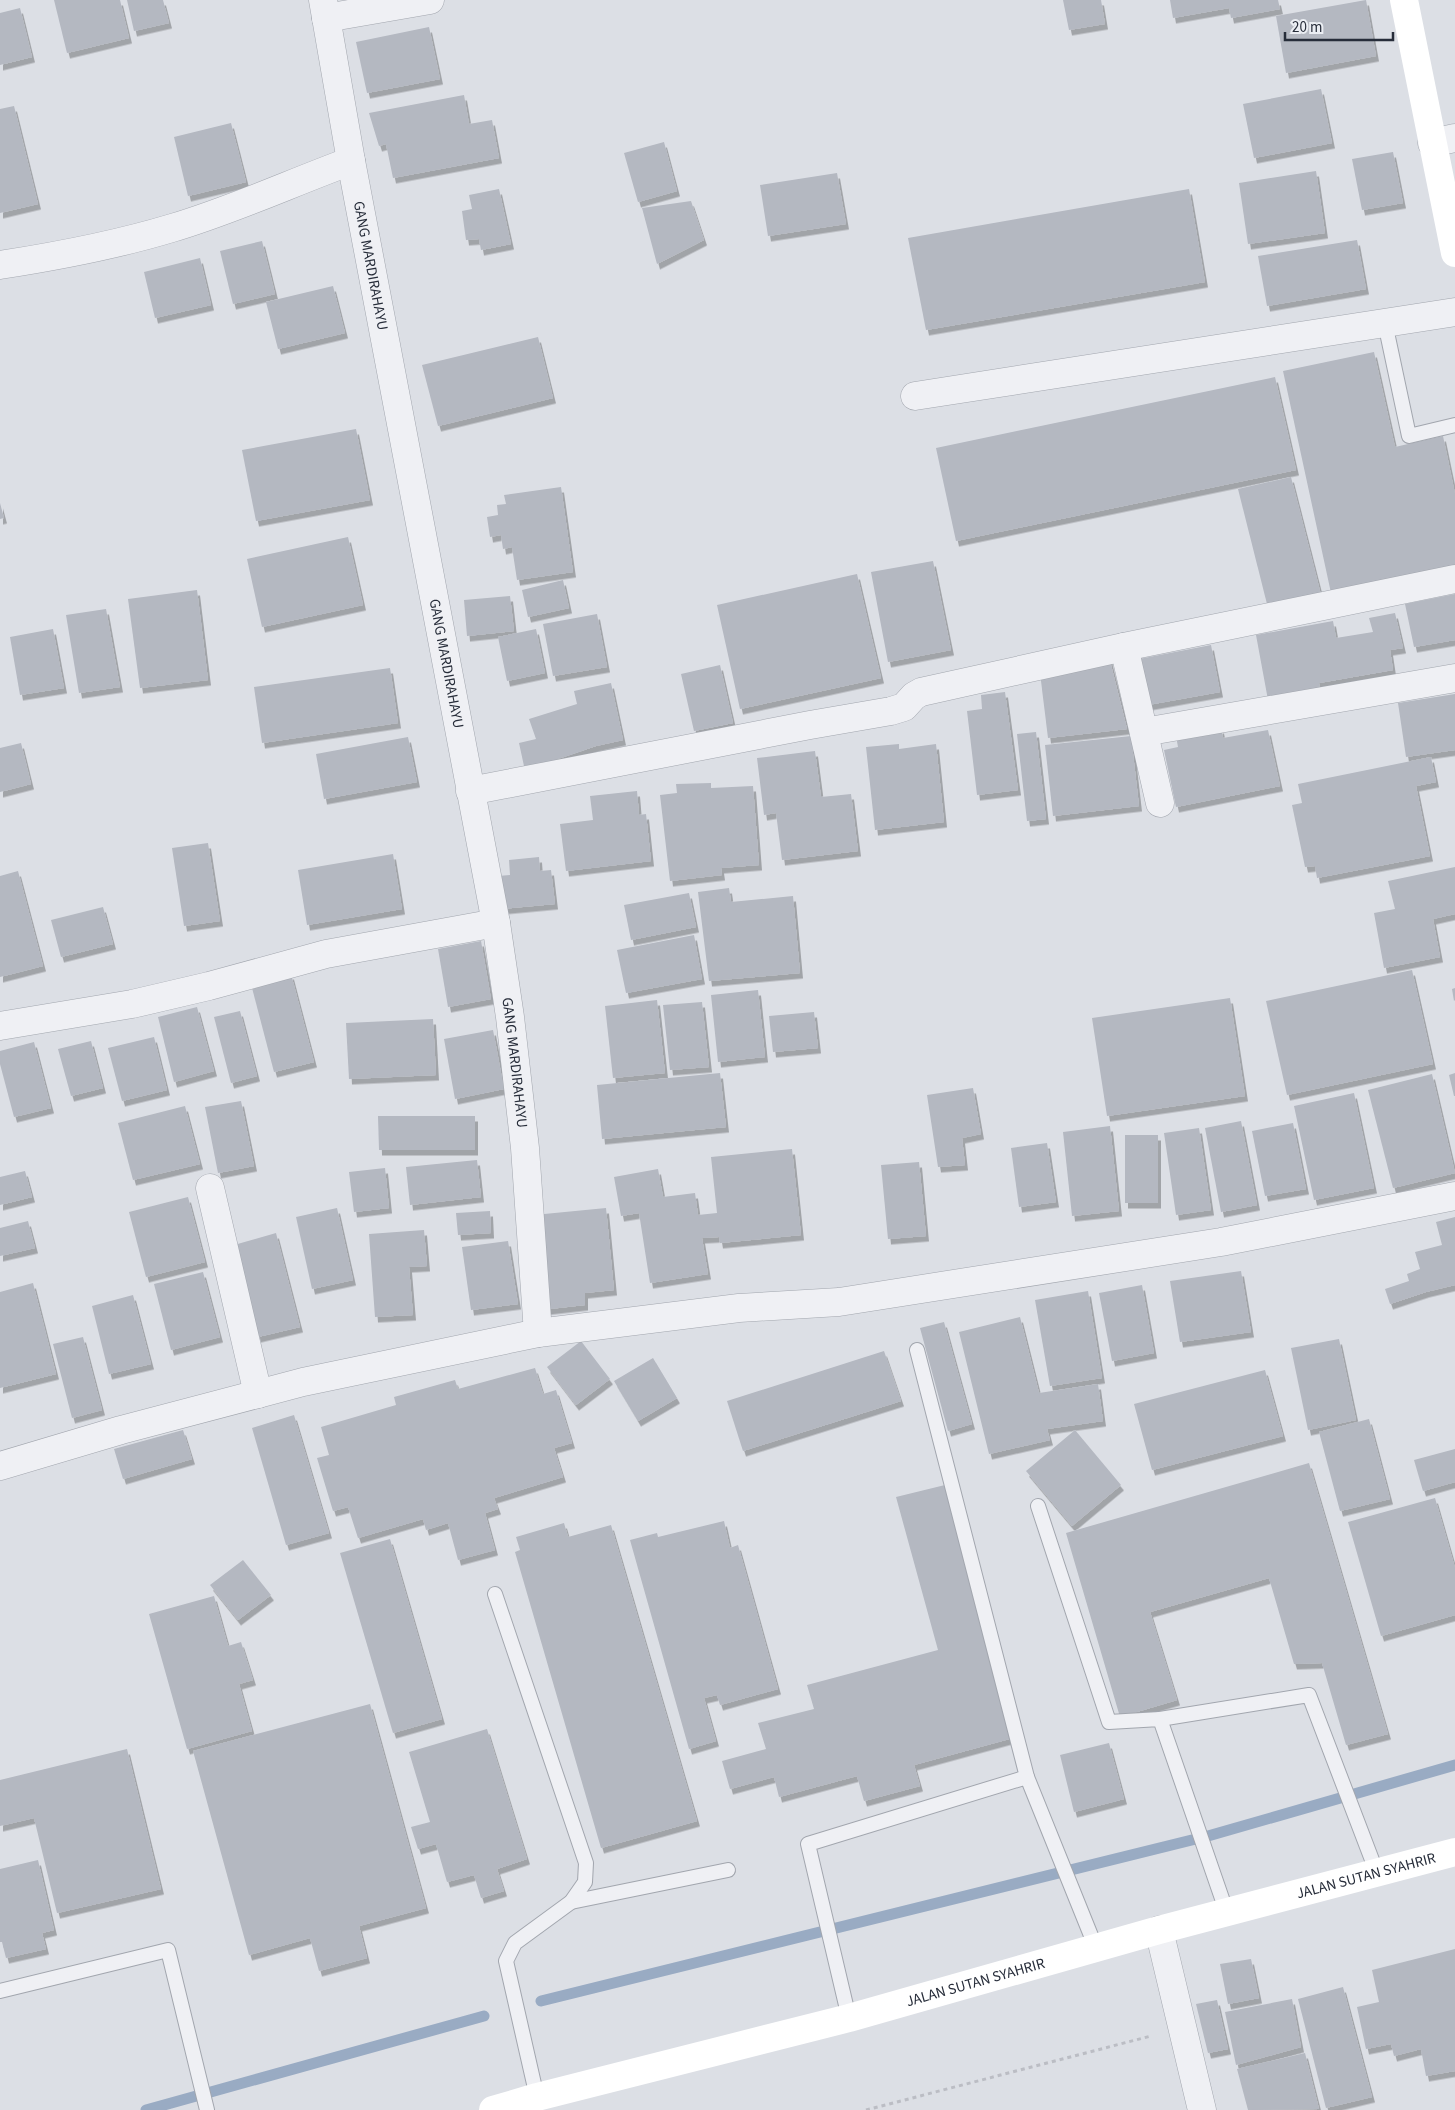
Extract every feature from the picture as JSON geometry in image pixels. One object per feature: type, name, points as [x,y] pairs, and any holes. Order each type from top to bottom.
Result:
[{"type":"street","points":[[324,9],[430,0]]},
{"type":"street","points":[[1404,0],[1444,141],[1455,253]]},
{"type":"street","name":"GANG MARDIRAHAYU","points":[[324,9],[351,161],[496,923],[510,1017],[525,1148],[538,1332]]},
{"type":"street","points":[[0,265],[99,247],[173,228],[255,199],[351,161]]},
{"type":"street","points":[[915,396],[1455,312]]},
{"type":"street","points":[[470,791],[891,711],[904,706],[921,692],[1124,646],[1455,579]]},
{"type":"street","points":[[1124,646],[1160,804]]},
{"type":"street","points":[[1144,732],[1455,678]]},
{"type":"street","points":[[0,1026],[132,1004],[326,954],[496,923]]},
{"type":"street","points":[[210,1188],[258,1394]]},
{"type":"street","points":[[0,1466],[121,1430],[303,1382],[538,1332],[739,1308],[839,1302],[1222,1242],[1455,1196]]},
{"type":"street","name":"JALAN SUTAN SYAHRIR","points":[[494,2110],[537,2097],[848,2018],[1159,1930],[1455,1852]]},
{"type":"street","points":[[1159,1930],[1183,2028],[1195,2108]]},
{"type":"lane","points":[[1385,323],[1410,436],[1455,425]]},
{"type":"lane","points":[[916,1350],[1027,1777],[1096,1948]]},
{"type":"lane","points":[[1038,1506],[1109,1722],[1160,1719],[1309,1695],[1377,1873]]},
{"type":"lane","points":[[495,1594],[586,1863],[585,1882],[571,1902],[515,1943],[506,1961],[537,2097]]},
{"type":"lane","points":[[1160,1719],[1227,1913]]},
{"type":"lane","points":[[848,2018],[808,1844],[1027,1777]]},
{"type":"lane","points":[[571,1902],[728,1870]]},
{"type":"lane","points":[[0,1991],[168,1950],[207,2110]]},
{"type":"path","points":[[866,2110],[1183,2028]]},
{"type":"building","points":[[54,0],[120,0],[129,38],[67,53]]},
{"type":"building","points":[[127,0],[163,0],[169,23],[134,31]]},
{"type":"building","points":[[1063,0],[1101,0],[1105,24],[1069,30]]},
{"type":"building","points":[[1170,0],[1278,0],[1280,9],[1231,18],[1229,8],[1173,18]]},
{"type":"building","points":[[1366,0],[1376,56],[1286,73],[1276,16]]},
{"type":"building","points":[[20,8],[32,57],[0,65],[0,13]]},
{"type":"building","points":[[429,27],[440,79],[367,93],[356,42]]},
{"type":"building","points":[[1321,89],[1332,143],[1254,158],[1243,104]]},
{"type":"building","points":[[464,95],[469,124],[492,120],[499,158],[393,178],[386,144],[379,146],[369,113]]},
{"type":"building","points":[[14,106],[38,204],[0,213],[0,109]]},
{"type":"building","points":[[231,123],[246,182],[188,196],[174,137]]},
{"type":"building","points":[[664,142],[677,191],[638,202],[624,153]]},
{"type":"building","points":[[1393,152],[1403,203],[1362,210],[1352,159]]},
{"type":"building","points":[[1316,171],[1325,233],[1248,244],[1239,183]]},
{"type":"building","points":[[837,173],[846,224],[768,236],[760,185]]},
{"type":"building","points":[[499,189],[511,244],[481,250],[479,239],[466,240],[462,211],[472,209],[469,195]]},
{"type":"building","points":[[1189,189],[1205,282],[926,330],[908,238]]},
{"type":"building","points":[[691,201],[704,240],[657,264],[642,208]]},
{"type":"building","points":[[1357,240],[1366,289],[1267,306],[1258,256]]},
{"type":"building","points":[[262,241],[275,294],[233,304],[220,251]]},
{"type":"building","points":[[200,258],[211,305],[155,318],[144,272]]},
{"type":"building","points":[[333,286],[345,333],[278,349],[266,302]]},
{"type":"building","points":[[538,337],[553,398],[438,426],[422,365]]},
{"type":"building","points":[[1374,352],[1395,447],[1443,436],[1455,494],[1455,567],[1331,593],[1283,371]]},
{"type":"building","points":[[1275,377],[1296,470],[956,541],[936,448]]},
{"type":"building","points":[[356,429],[370,500],[256,521],[242,450]]},
{"type":"building","points":[[1291,477],[1321,595],[1268,608],[1238,489]]},
{"type":"building","points":[[561,487],[573,572],[517,580],[512,547],[503,549],[501,535],[490,537],[487,517],[498,515],[497,505],[506,504],[504,495]]},
{"type":"building","points":[[0,503],[4,518],[0,519]]},
{"type":"building","points":[[348,537],[363,605],[262,627],[247,559]]},
{"type":"building","points":[[933,561],[951,650],[888,662],[871,572]]},
{"type":"building","points":[[857,574],[881,678],[740,709],[717,605]]},
{"type":"building","points":[[563,580],[569,608],[528,617],[522,590]]},
{"type":"building","points":[[197,590],[208,680],[140,688],[128,599]]},
{"type":"building","points":[[1455,594],[1455,640],[1414,647],[1405,604]]},
{"type":"building","points":[[510,596],[514,631],[467,636],[464,600]]},
{"type":"building","points":[[106,609],[120,687],[79,693],[66,615]]},
{"type":"building","points":[[1395,613],[1403,648],[1390,650],[1393,670],[1319,683],[1320,691],[1268,700],[1256,635],[1333,621],[1336,638],[1373,632],[1369,618]]},
{"type":"building","points":[[597,614],[607,667],[553,676],[543,624]]},
{"type":"building","points":[[53,629],[64,688],[20,695],[10,637]]},
{"type":"building","points":[[536,629],[545,673],[507,681],[498,637]]},
{"type":"building","points":[[1211,645],[1220,692],[1148,705],[1139,659]]},
{"type":"building","points":[[1109,657],[1127,729],[1048,738],[1040,673]]},
{"type":"building","points":[[720,665],[733,723],[694,731],[681,674]]},
{"type":"building","points":[[390,668],[398,723],[262,743],[254,687]]},
{"type":"building","points":[[611,683],[623,740],[596,746],[543,764],[543,762],[524,766],[519,743],[536,739],[529,719],[577,704],[574,691]]},
{"type":"building","points":[[1005,692],[1018,790],[977,795],[967,711],[982,709],[981,695]]},
{"type":"building","points":[[1455,694],[1455,750],[1406,757],[1398,703]]},
{"type":"building","points":[[1221,728],[1223,738],[1268,730],[1280,786],[1176,807],[1164,750],[1178,747],[1176,736]]},
{"type":"building","points":[[1036,732],[1046,819],[1027,821],[1017,734]]},
{"type":"building","points":[[1131,736],[1139,806],[1053,816],[1045,745]]},
{"type":"building","points":[[408,737],[417,782],[324,799],[316,754]]},
{"type":"building","points":[[21,743],[31,784],[0,792],[0,748]]},
{"type":"building","points":[[899,744],[899,749],[936,744],[944,822],[875,830],[866,747]]},
{"type":"building","points":[[815,751],[821,797],[851,794],[858,851],[782,860],[776,813],[764,815],[757,758]]},
{"type":"building","points":[[1431,757],[1436,782],[1416,786],[1430,856],[1317,878],[1315,866],[1305,867],[1292,805],[1302,803],[1298,784]]},
{"type":"building","points":[[711,783],[711,788],[753,786],[759,865],[721,868],[722,875],[670,881],[660,795],[677,793],[676,784]]},
{"type":"building","points":[[637,791],[639,815],[646,814],[651,861],[566,871],[560,824],[593,820],[590,796]]},
{"type":"building","points":[[208,843],[220,921],[184,926],[172,848]]},
{"type":"building","points":[[393,854],[402,909],[307,925],[298,870]]},
{"type":"building","points":[[539,857],[540,871],[551,870],[555,904],[502,909],[498,876],[510,875],[509,860]]},
{"type":"building","points":[[1455,867],[1455,914],[1433,919],[1440,957],[1384,968],[1374,913],[1395,909],[1388,881]]},
{"type":"building","points":[[18,871],[43,966],[0,977],[0,876]]},
{"type":"building","points":[[729,888],[731,902],[793,896],[800,973],[709,981],[698,892]]},
{"type":"building","points":[[689,893],[696,927],[631,940],[624,905]]},
{"type":"building","points":[[103,907],[113,944],[61,957],[51,920]]},
{"type":"building","points":[[694,935],[702,979],[626,993],[617,950]]},
{"type":"building","points":[[481,941],[491,999],[448,1007],[438,949]]},
{"type":"building","points":[[1412,970],[1433,1064],[1287,1095],[1266,1001]]},
{"type":"building","points":[[291,974],[314,1062],[274,1072],[251,984]]},
{"type":"building","points":[[1455,988],[1455,1000],[1454,1001],[1452,989]]},
{"type":"building","points":[[758,990],[765,1057],[718,1062],[711,995]]},
{"type":"building","points":[[1230,998],[1245,1096],[1107,1116],[1092,1018]]},
{"type":"building","points":[[657,1000],[665,1073],[613,1078],[605,1006]]},
{"type":"building","points":[[702,1002],[709,1067],[670,1070],[663,1005]]},
{"type":"building","points":[[197,1007],[214,1071],[174,1082],[158,1017]]},
{"type":"building","points":[[240,1011],[257,1076],[231,1083],[214,1017]]},
{"type":"building","points":[[814,1012],[818,1048],[773,1052],[769,1016]]},
{"type":"building","points":[[433,1019],[436,1075],[349,1079],[346,1023]]},
{"type":"building","points":[[493,1030],[504,1089],[455,1099],[444,1039]]},
{"type":"building","points":[[154,1037],[167,1090],[122,1101],[108,1048]]},
{"type":"building","points":[[91,1041],[103,1088],[71,1096],[58,1049]]},
{"type":"building","points":[[34,1042],[51,1108],[14,1117],[0,1064],[0,1051]]},
{"type":"building","points":[[720,1073],[726,1127],[602,1139],[597,1085]]},
{"type":"building","points":[[1455,1073],[1455,1096],[1454,1096],[1449,1075]]},
{"type":"building","points":[[1432,1074],[1455,1173],[1393,1188],[1368,1090]]},
{"type":"building","points":[[973,1088],[981,1134],[962,1138],[965,1165],[938,1167],[927,1095]]},
{"type":"building","points":[[1354,1093],[1374,1188],[1314,1200],[1294,1106]]},
{"type":"building","points":[[241,1101],[254,1166],[218,1173],[205,1107]]},
{"type":"building","points":[[185,1106],[200,1164],[133,1180],[118,1123]]},
{"type":"building","points":[[378,1116],[475,1116],[475,1150],[379,1150]]},
{"type":"building","points":[[1241,1121],[1257,1205],[1221,1212],[1205,1128]]},
{"type":"building","points":[[1293,1123],[1306,1189],[1265,1196],[1252,1131]]},
{"type":"building","points":[[1110,1126],[1119,1211],[1072,1216],[1063,1132]]},
{"type":"building","points":[[1199,1128],[1211,1210],[1176,1215],[1164,1133]]},
{"type":"building","points":[[1125,1135],[1158,1135],[1158,1203],[1125,1203]]},
{"type":"building","points":[[1047,1143],[1056,1202],[1019,1207],[1011,1148]]},
{"type":"building","points":[[792,1149],[801,1235],[720,1243],[719,1237],[702,1238],[708,1274],[650,1283],[639,1213],[621,1216],[614,1177],[658,1169],[663,1197],[695,1193],[698,1215],[717,1213],[711,1157]]},
{"type":"building","points":[[477,1160],[481,1197],[410,1205],[406,1167]]},
{"type":"building","points":[[919,1162],[926,1236],[888,1239],[881,1165]]},
{"type":"building","points":[[385,1168],[389,1208],[354,1212],[349,1172]]},
{"type":"building","points":[[25,1171],[32,1197],[0,1205],[0,1177]]},
{"type":"building","points":[[188,1197],[205,1262],[146,1277],[129,1212]]},
{"type":"building","points":[[337,1208],[353,1280],[312,1289],[296,1217]]},
{"type":"building","points":[[606,1208],[614,1290],[585,1293],[585,1305],[541,1310],[534,1215]]},
{"type":"building","points":[[490,1211],[491,1233],[458,1235],[456,1213]]},
{"type":"building","points":[[1455,1217],[1455,1285],[1390,1304],[1385,1289],[1409,1281],[1407,1274],[1420,1269],[1415,1252],[1442,1245],[1436,1222]]},
{"type":"building","points":[[28,1221],[35,1248],[0,1256],[0,1228]]},
{"type":"building","points":[[424,1230],[427,1266],[409,1267],[413,1315],[375,1317],[369,1234]]},
{"type":"building","points":[[276,1233],[300,1327],[258,1337],[234,1245]]},
{"type":"building","points":[[508,1241],[518,1304],[471,1310],[462,1247]]},
{"type":"building","points":[[1241,1271],[1251,1332],[1180,1342],[1170,1281]]},
{"type":"building","points":[[203,1272],[220,1337],[171,1350],[154,1284]]},
{"type":"building","points":[[33,1283],[56,1374],[0,1388],[0,1292]]},
{"type":"building","points":[[1142,1285],[1154,1353],[1112,1361],[1099,1293]]},
{"type":"building","points":[[1088,1291],[1102,1378],[1050,1386],[1035,1300]]},
{"type":"building","points":[[133,1295],[151,1364],[109,1374],[92,1306]]},
{"type":"building","points":[[1020,1317],[1039,1393],[1098,1384],[1103,1421],[1047,1429],[1050,1440],[989,1454],[959,1332]]},
{"type":"building","points":[[944,1322],[972,1424],[948,1431],[920,1328]]},
{"type":"building","points":[[83,1337],[102,1410],[72,1418],[53,1344]]},
{"type":"building","points":[[1339,1339],[1356,1420],[1308,1430],[1291,1348]]},
{"type":"building","points":[[581,1341],[610,1379],[576,1405],[547,1367]]},
{"type":"building","points":[[884,1351],[901,1401],[743,1451],[727,1401]]},
{"type":"building","points":[[653,1358],[677,1398],[638,1421],[614,1381]]},
{"type":"building","points":[[535,1368],[543,1394],[556,1390],[572,1443],[554,1448],[563,1477],[494,1498],[498,1509],[485,1513],[495,1550],[458,1560],[448,1523],[426,1530],[423,1519],[358,1538],[348,1507],[333,1511],[317,1458],[329,1455],[321,1427],[396,1405],[394,1397],[455,1380],[458,1389]]},
{"type":"building","points":[[1265,1370],[1283,1436],[1152,1470],[1134,1404]]},
{"type":"building","points":[[294,1415],[329,1533],[286,1545],[252,1428]]},
{"type":"building","points":[[1369,1419],[1390,1499],[1340,1511],[1319,1432]]},
{"type":"building","points":[[183,1430],[192,1459],[123,1479],[114,1449]]},
{"type":"building","points":[[1075,1430],[1121,1485],[1072,1526],[1026,1471]]},
{"type":"building","points":[[1455,1449],[1455,1482],[1423,1491],[1414,1460]]},
{"type":"building","points":[[1309,1463],[1388,1734],[1346,1745],[1322,1663],[1294,1664],[1269,1578],[1150,1612],[1177,1700],[1120,1717],[1066,1533]]},
{"type":"building","points":[[945,1485],[1013,1738],[914,1765],[920,1786],[864,1801],[857,1776],[779,1797],[774,1777],[730,1789],[722,1761],[766,1749],[758,1723],[814,1709],[807,1685],[938,1650],[896,1497]]},
{"type":"building","points":[[1435,1498],[1455,1568],[1455,1615],[1381,1636],[1348,1522]]},
{"type":"building","points":[[724,1521],[730,1548],[738,1545],[778,1689],[720,1705],[717,1695],[704,1698],[716,1741],[689,1749],[630,1540],[657,1533],[658,1537]]},
{"type":"building","points":[[564,1523],[568,1537],[611,1525],[697,1821],[601,1848],[515,1552],[520,1550],[516,1537]]},
{"type":"building","points":[[390,1539],[442,1719],[393,1733],[340,1553]]},
{"type":"building","points":[[243,1560],[271,1595],[238,1620],[210,1585]]},
{"type":"building","points":[[214,1596],[228,1646],[241,1642],[253,1680],[239,1684],[252,1731],[187,1749],[149,1614]]},
{"type":"building","points":[[370,1704],[426,1908],[359,1926],[367,1958],[319,1971],[310,1938],[249,1955],[193,1751]]},
{"type":"building","points":[[487,1729],[527,1859],[497,1869],[504,1891],[481,1898],[474,1875],[447,1882],[436,1844],[418,1849],[411,1827],[430,1822],[409,1752]]},
{"type":"building","points":[[1109,1743],[1124,1799],[1074,1812],[1060,1755]]},
{"type":"building","points":[[127,1749],[161,1889],[57,1913],[34,1818],[0,1826],[0,1780]]},
{"type":"building","points":[[38,1860],[54,1930],[42,1933],[46,1949],[6,1958],[2,1942],[0,1942],[0,1869]]},
{"type":"building","points":[[1455,1949],[1455,2071],[1426,2076],[1421,2049],[1394,2056],[1391,2044],[1366,2049],[1357,2007],[1379,2002],[1372,1970]]},
{"type":"building","points":[[1251,1959],[1259,1998],[1228,2004],[1220,1964]]},
{"type":"building","points":[[1343,1987],[1372,2097],[1326,2108],[1298,1999]]},
{"type":"building","points":[[1292,1999],[1301,2047],[1236,2065],[1225,2012]]},
{"type":"building","points":[[1217,2000],[1228,2049],[1208,2053],[1196,2004]]},
{"type":"building","points":[[1305,2053],[1319,2109],[1248,2110],[1237,2069]]},
{"type":"waterway","points":[[541,2001],[1208,1836],[1455,1765]]},
{"type":"waterway","points":[[146,2110],[484,2016]]}]
